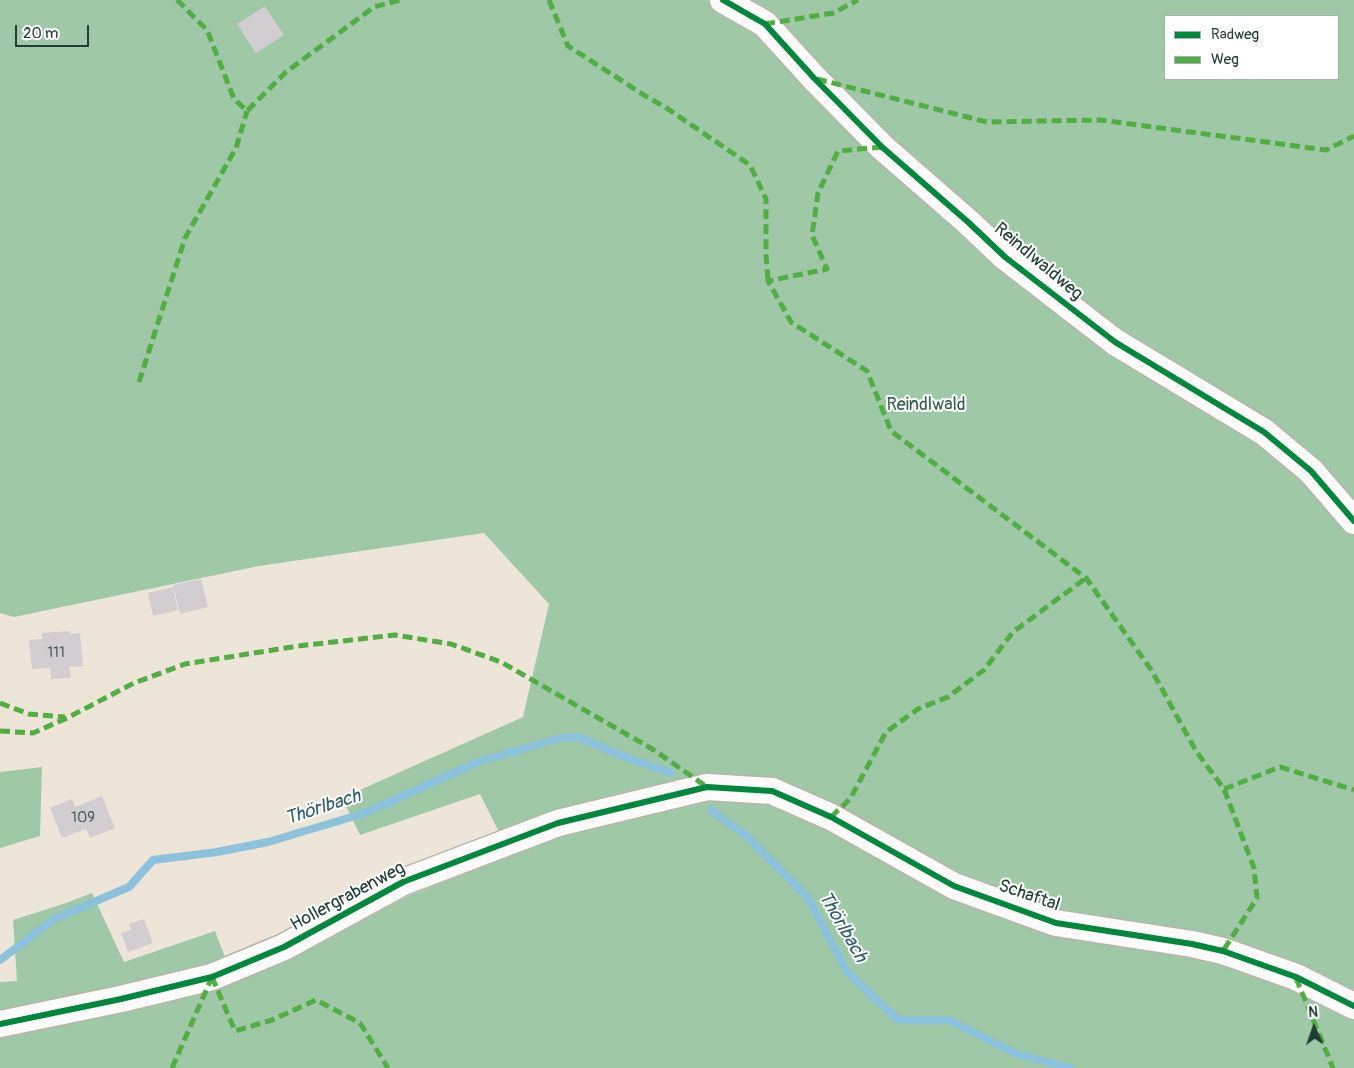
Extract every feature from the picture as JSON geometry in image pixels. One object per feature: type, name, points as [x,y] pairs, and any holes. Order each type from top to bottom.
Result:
[{"type":"street","name":"Reindlwaldweg","points":[[723,0],[765,24],[814,78],[882,147],[1005,257],[1115,342],[1264,432],[1312,471],[1354,521]]},
{"type":"street","name":"Schaftal","points":[[707,787],[772,791],[831,817],[954,886],[1056,923],[1192,944],[1223,951],[1296,977],[1354,1006]]},
{"type":"street","name":"Hollergrabenweg","points":[[0,1024],[121,999],[212,977],[284,947],[403,882],[558,823],[707,787]]},
{"type":"green space","name":"Reindlwald","points":[[0,0],[1354,0],[1354,990],[1235,940],[1058,911],[962,875],[765,777],[500,834],[480,794],[360,835],[342,798],[523,717],[549,604],[484,533],[259,566],[14,617],[0,613]]},
{"type":"green space","points":[[42,767],[40,836],[0,848],[0,772]]},
{"type":"green space","points":[[711,800],[768,803],[821,825],[950,895],[1221,962],[1317,1000],[1354,1019],[1354,1068],[0,1068],[0,982],[17,981],[13,920],[92,893],[124,962],[215,931],[226,960],[289,959],[410,895],[562,835]]},
{"type":"building","points":[[265,6],[284,35],[256,53],[237,24]]},
{"type":"building","points":[[201,579],[208,607],[180,614],[173,585]]},
{"type":"building","points":[[173,587],[178,610],[153,616],[148,593]]},
{"type":"building","points":[[70,631],[71,634],[80,633],[83,666],[69,667],[71,678],[51,679],[50,668],[32,669],[29,640],[42,639],[42,633]]},
{"type":"building","points":[[102,796],[115,828],[90,838],[86,829],[62,838],[50,808],[72,799],[75,807]]},
{"type":"building","points":[[144,919],[153,943],[128,952],[121,933],[131,930],[129,924]]},
{"type":"waterway","name":"Thörlbach","points":[[0,960],[54,919],[129,887],[153,860],[217,852],[268,842],[365,813],[478,762],[560,738],[578,737],[630,759],[671,773]]},
{"type":"waterway","name":"Thörlbach","points":[[711,810],[750,839],[808,898],[847,972],[898,1020],[949,1020],[1017,1054],[1071,1068]]},
{"type":"marked path","points":[[177,0],[207,30],[234,99],[247,111],[286,72],[374,7],[400,0]]},
{"type":"marked path","points":[[549,0],[568,46],[665,107],[750,165],[766,199],[768,281]]},
{"type":"marked path","points":[[765,24],[833,13],[858,0]]},
{"type":"marked path","points":[[817,79],[987,122],[1100,120],[1326,150],[1354,136]]},
{"type":"marked path","points":[[139,382],[185,238],[236,148],[247,111]]},
{"type":"marked path","points":[[882,147],[838,151],[818,193],[812,235],[827,269],[768,281],[791,322],[867,371],[891,431],[1086,578],[1152,671],[1196,751],[1224,789],[1254,868],[1257,898],[1223,951]]},
{"type":"marked path","points":[[831,817],[850,799],[886,732],[918,709],[948,697],[984,670],[1013,632],[1086,578]]},
{"type":"marked path","points":[[0,731],[33,733],[67,718],[134,683],[185,664],[298,646],[395,635],[451,644],[501,662],[654,750],[707,787]]},
{"type":"marked path","points":[[0,703],[29,714],[65,717]]},
{"type":"marked path","points":[[1224,789],[1280,767],[1354,790]]},
{"type":"marked path","points":[[212,977],[235,1031],[272,1020],[316,1000],[360,1023],[388,1068]]},
{"type":"marked path","points":[[172,1068],[212,977]]},
{"type":"marked path","points":[[1296,978],[1333,1068]]},
{"type":"cycle path","points":[[723,0],[765,24],[814,78],[882,147],[1005,257],[1115,342],[1264,432],[1311,471],[1354,521]]},
{"type":"cycle path","points":[[0,1024],[121,999],[212,977],[284,947],[403,882],[558,823],[707,787],[772,791],[831,817],[954,886],[1056,923],[1192,944],[1223,951],[1296,977],[1354,1006]]}]
